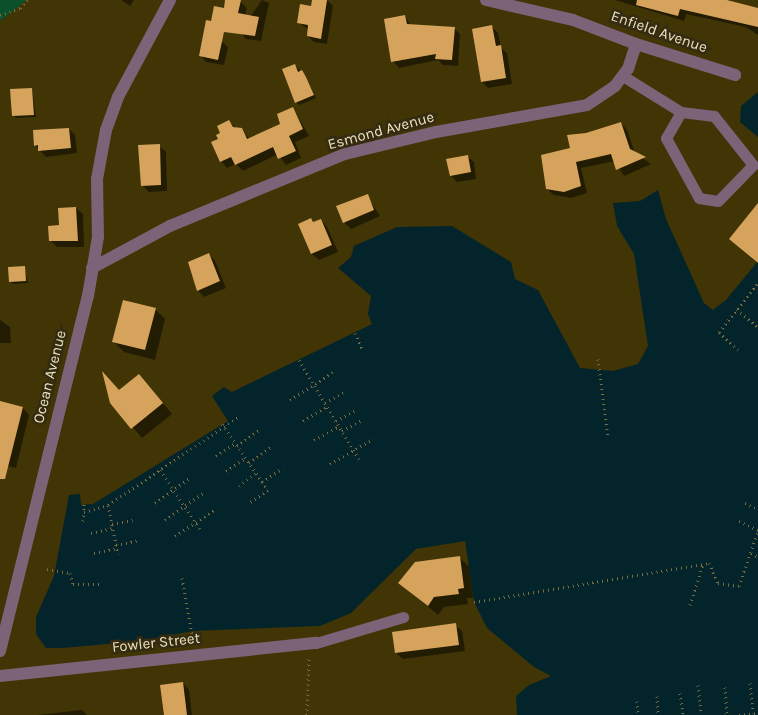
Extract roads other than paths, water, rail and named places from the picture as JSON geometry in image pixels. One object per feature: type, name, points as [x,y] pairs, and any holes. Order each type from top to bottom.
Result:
[{"type":"street","name":"Ocean Avenue","points":[[0,651],[92,268],[98,237],[97,180],[113,109],[170,0]]},
{"type":"street","name":"Enfield Avenue","points":[[486,0],[573,20],[636,44],[734,75]]},
{"type":"street","name":"Esmond Avenue","points":[[92,268],[170,226],[345,154],[436,132],[586,105],[607,94],[623,76],[636,44]]},
{"type":"street","name":"Fowler Street","points":[[0,676],[313,643]]},
{"type":"lane","points":[[623,76],[682,112],[714,116],[753,165],[718,201],[699,198],[666,138],[682,112]]},
{"type":"lane","points":[[313,643],[403,617]]},
{"type":"water","points":[[758,92],[758,137],[740,122],[741,106]]},
{"type":"water","points":[[658,190],[666,219],[704,303],[713,310],[726,300],[758,261],[758,715],[517,715],[516,696],[529,685],[551,676],[534,667],[487,628],[474,602],[465,541],[416,549],[351,613],[320,626],[193,631],[141,641],[46,648],[36,634],[36,617],[54,576],[69,495],[80,494],[81,505],[93,504],[228,421],[212,396],[224,387],[232,392],[372,324],[368,314],[371,296],[338,268],[351,257],[354,246],[397,227],[452,226],[511,262],[515,279],[538,290],[580,368],[613,371],[638,364],[648,346],[634,254],[617,226],[613,203],[640,201]]}]
